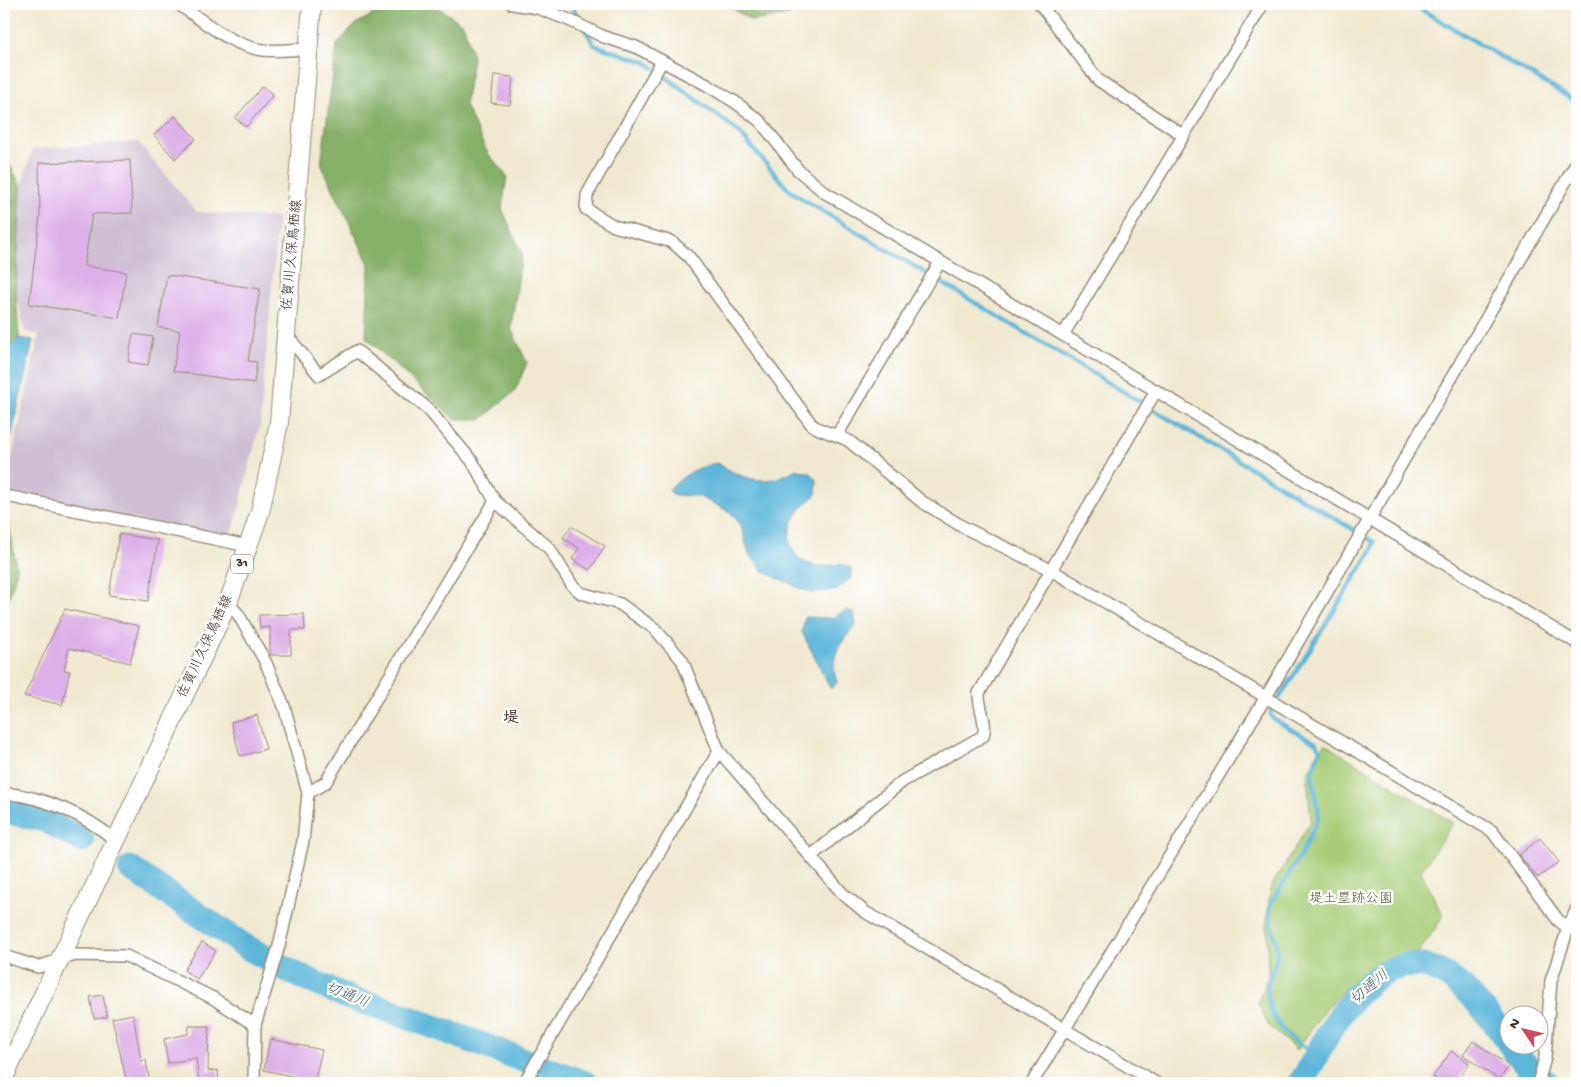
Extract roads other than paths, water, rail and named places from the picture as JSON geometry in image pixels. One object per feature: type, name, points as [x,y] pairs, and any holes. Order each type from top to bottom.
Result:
[{"type":"main road","name":"佐賀川久保鳥栖線","points":[[4,1078],[114,840],[228,603],[260,512],[279,423],[310,49],[312,4]]},
{"type":"street","points":[[178,4],[230,38],[247,46],[264,50],[310,49]]},
{"type":"street","points":[[512,4],[538,8],[604,37],[636,46],[706,85],[749,112],[761,122],[798,170],[824,192],[1577,643]]},
{"type":"street","points":[[1040,4],[1098,80],[1184,135]]},
{"type":"street","points":[[1063,336],[1263,4]]},
{"type":"street","points":[[662,61],[587,196],[586,209],[614,226],[672,242],[689,257],[812,425],[822,432],[837,435],[869,456],[921,501],[963,528],[1051,570],[1492,831],[1558,920],[1568,928]]},
{"type":"street","points":[[1032,1083],[1266,697],[1577,162]]},
{"type":"street","points":[[837,435],[940,262]]},
{"type":"street","points":[[286,334],[319,375],[357,351],[428,410],[472,461],[495,501],[549,548],[572,585],[581,593],[620,604],[655,629],[682,660],[719,751],[843,894],[865,912],[1156,1083]]},
{"type":"street","points":[[811,856],[903,781],[983,736],[985,730],[978,703],[979,693],[1156,391]]},
{"type":"street","points":[[11,497],[248,546]]},
{"type":"street","points":[[308,793],[326,782],[495,501]]},
{"type":"street","points":[[228,603],[238,614],[265,661],[284,706],[308,793],[303,841],[279,946],[255,1025],[254,1083]]},
{"type":"street","points":[[526,1081],[719,751]]},
{"type":"street","points":[[4,792],[26,795],[51,802],[104,831],[114,840]]},
{"type":"street","points":[[1538,1083],[1545,1058],[1551,981],[1568,928],[1577,908]]},
{"type":"street","points":[[4,956],[38,967],[75,955],[126,956],[211,997],[255,1025]]},
{"type":"water","points":[[19,338],[33,340],[4,470],[4,353]]},
{"type":"water","points":[[717,463],[737,474],[765,480],[785,475],[796,469],[811,473],[817,481],[816,495],[801,509],[792,522],[790,531],[791,547],[800,559],[808,564],[822,566],[837,564],[845,566],[851,568],[852,577],[837,590],[811,593],[764,572],[749,554],[741,525],[730,512],[698,496],[675,495],[669,491],[690,473]]},
{"type":"water","points":[[847,610],[854,613],[856,625],[844,639],[837,652],[834,666],[837,683],[831,689],[802,632],[805,617],[831,618]]},
{"type":"waterway","points":[[568,4],[571,5],[581,22]]},
{"type":"waterway","points":[[1412,4],[1577,102]]},
{"type":"waterway","points":[[586,31],[594,45],[646,62],[738,131],[788,189],[804,200],[1374,542],[1372,550],[1270,713],[1273,719],[1316,743],[1320,749],[1312,776],[1319,816],[1301,854],[1271,903],[1270,915],[1277,946],[1277,956],[1268,985],[1270,1008],[1281,1028],[1298,1043],[1319,1052]]},
{"type":"waterway","name":"切通川","points":[[4,811],[45,820],[82,840]]},
{"type":"waterway","name":"切通川","points":[[130,868],[245,946],[293,973],[352,999],[386,1009],[585,1083]]},
{"type":"waterway","name":"切通川","points":[[1300,1083],[1337,1020],[1361,991],[1384,973],[1406,965],[1427,967],[1448,977],[1468,993],[1498,1028]]},
{"type":"waterway","name":"切通川","points":[[1518,1054],[1533,1074],[1548,1083]]},
{"type":"district","name":"堤","points":[[511,719]]},
{"type":"park label","name":"堤土塁跡公園","points":[[1351,899]]}]
